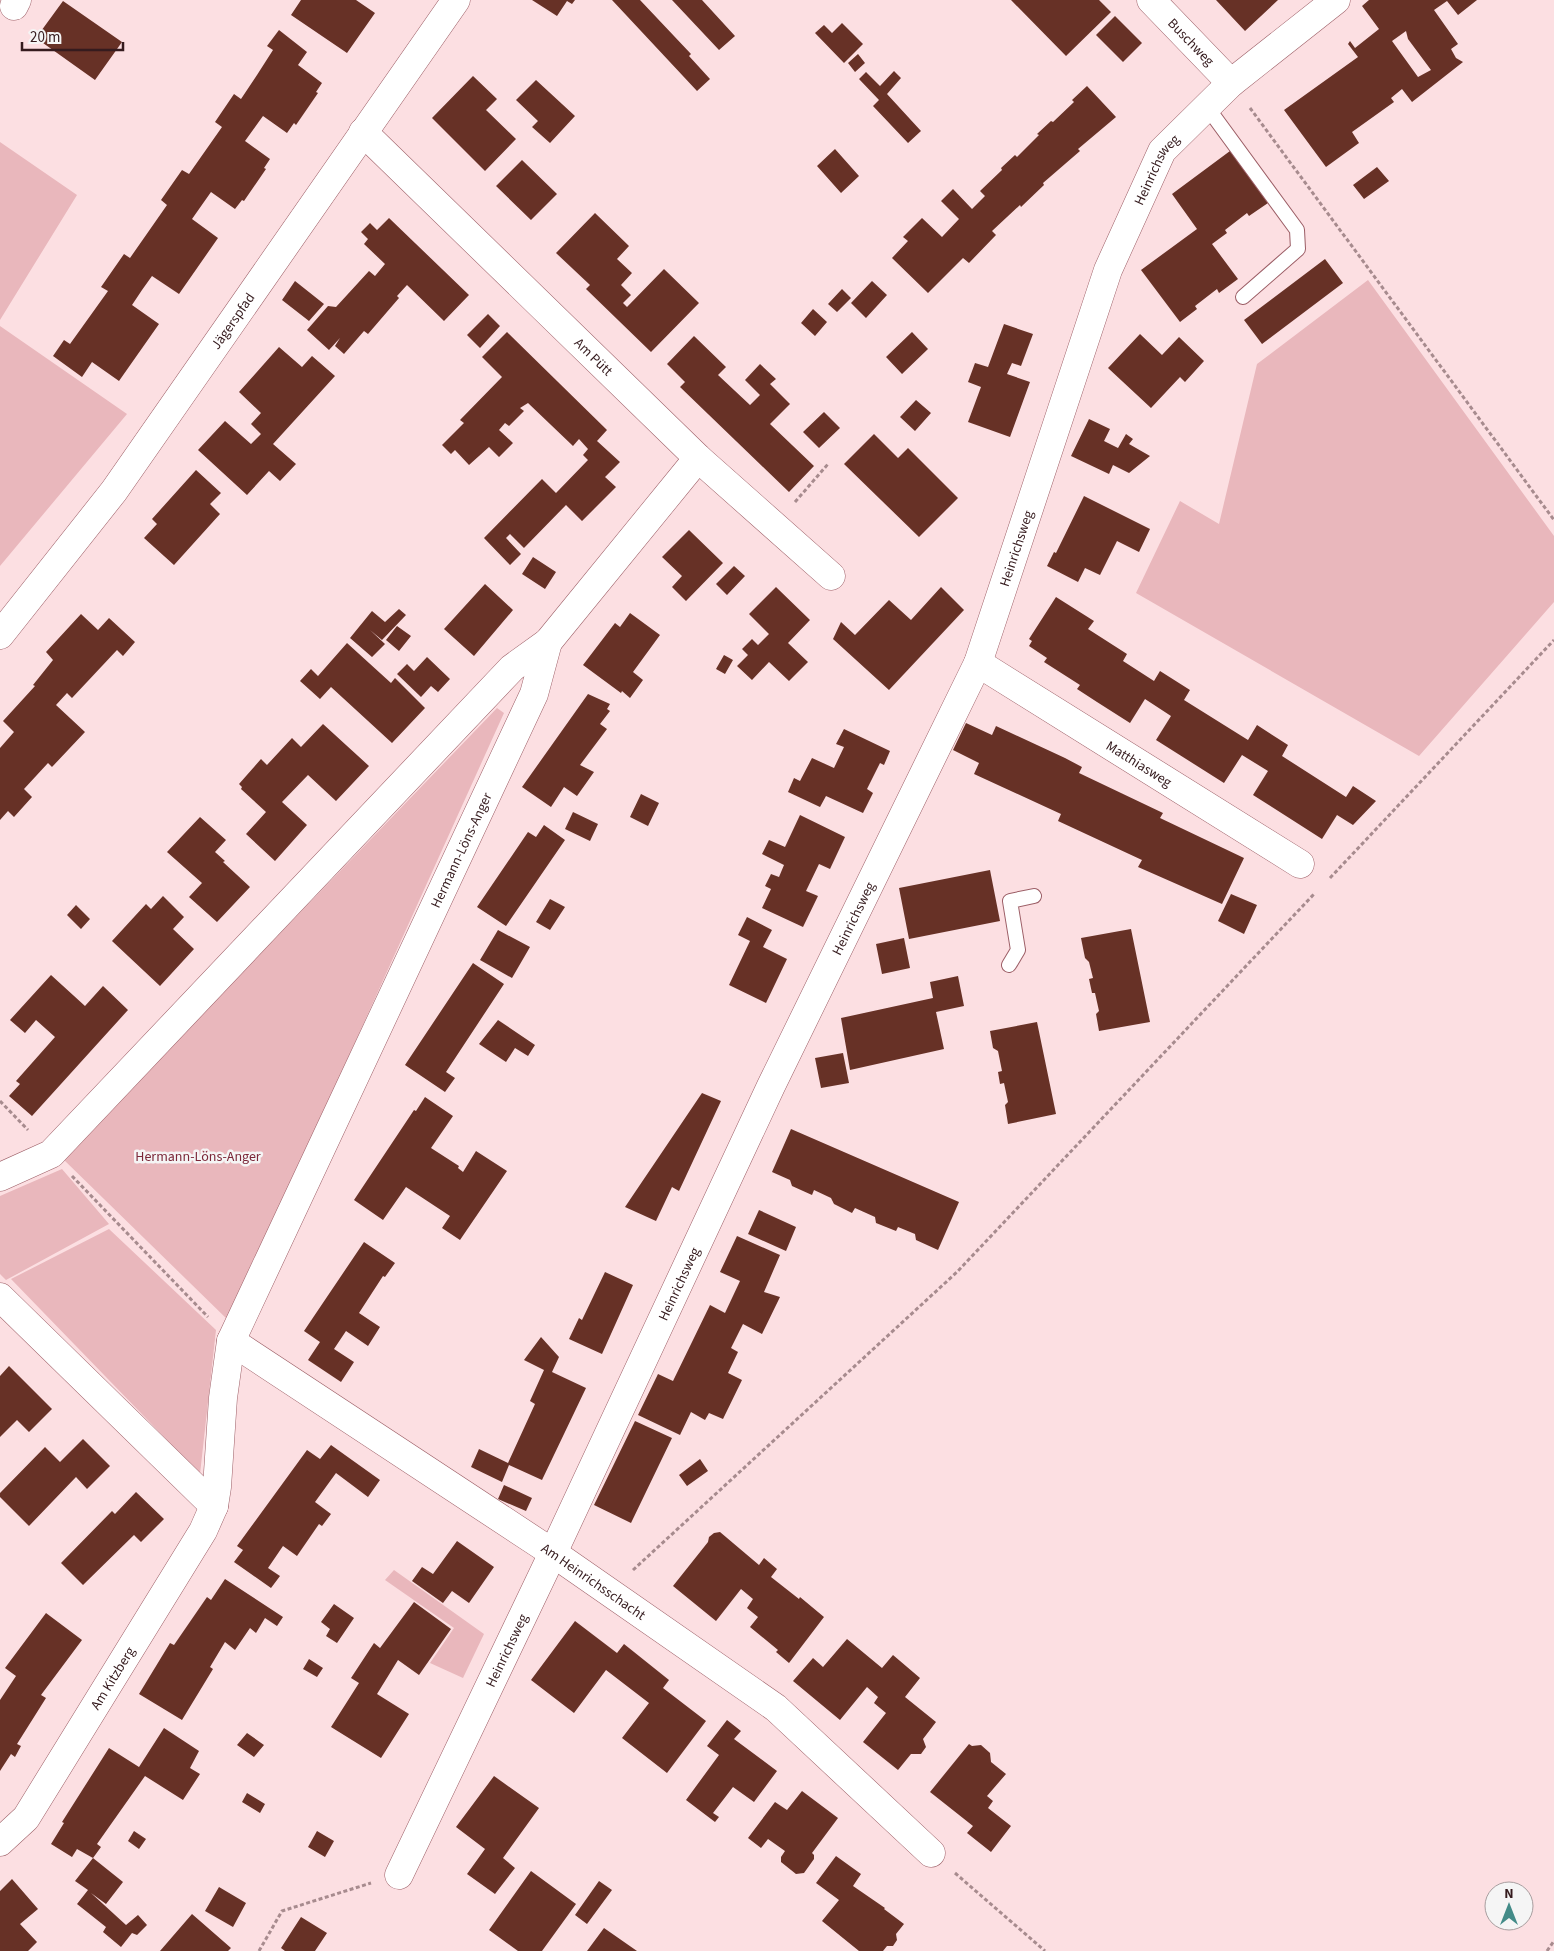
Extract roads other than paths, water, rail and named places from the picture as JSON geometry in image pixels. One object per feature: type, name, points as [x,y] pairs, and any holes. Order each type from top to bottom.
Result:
[{"type":"street","name":"Jägerspfad","points":[[0,635],[114,492],[456,0]]},
{"type":"street","name":"Buschweg","points":[[1151,0],[1231,83]]},
{"type":"street","name":"Heinrichsweg","points":[[399,1875],[553,1553],[771,1086],[978,662],[1108,270],[1162,151],[1231,83],[1336,0]]},
{"type":"street","name":"Am Pütt","points":[[363,132],[698,458],[831,576]]},
{"type":"street","name":"Hermann-Löns-Anger","points":[[0,1177],[51,1154],[512,668],[548,642],[698,458]]},
{"type":"street","name":"Hermann-Löns-Anger","points":[[214,1506],[231,1341],[534,694],[548,642]]},
{"type":"street","name":"Matthiasweg","points":[[978,662],[1300,864]]},
{"type":"street","points":[[0,1297],[214,1506]]},
{"type":"street","name":"Am Heinrichsschacht","points":[[231,1341],[553,1553],[776,1708],[931,1853]]},
{"type":"street","name":"Am Kitzberg","points":[[0,1842],[26,1818],[203,1531],[214,1506]]},
{"type":"lane","points":[[1207,107],[1297,230],[1298,249],[1243,297]]},
{"type":"lane","points":[[1009,966],[1018,950],[1010,901],[1034,896]]}]
